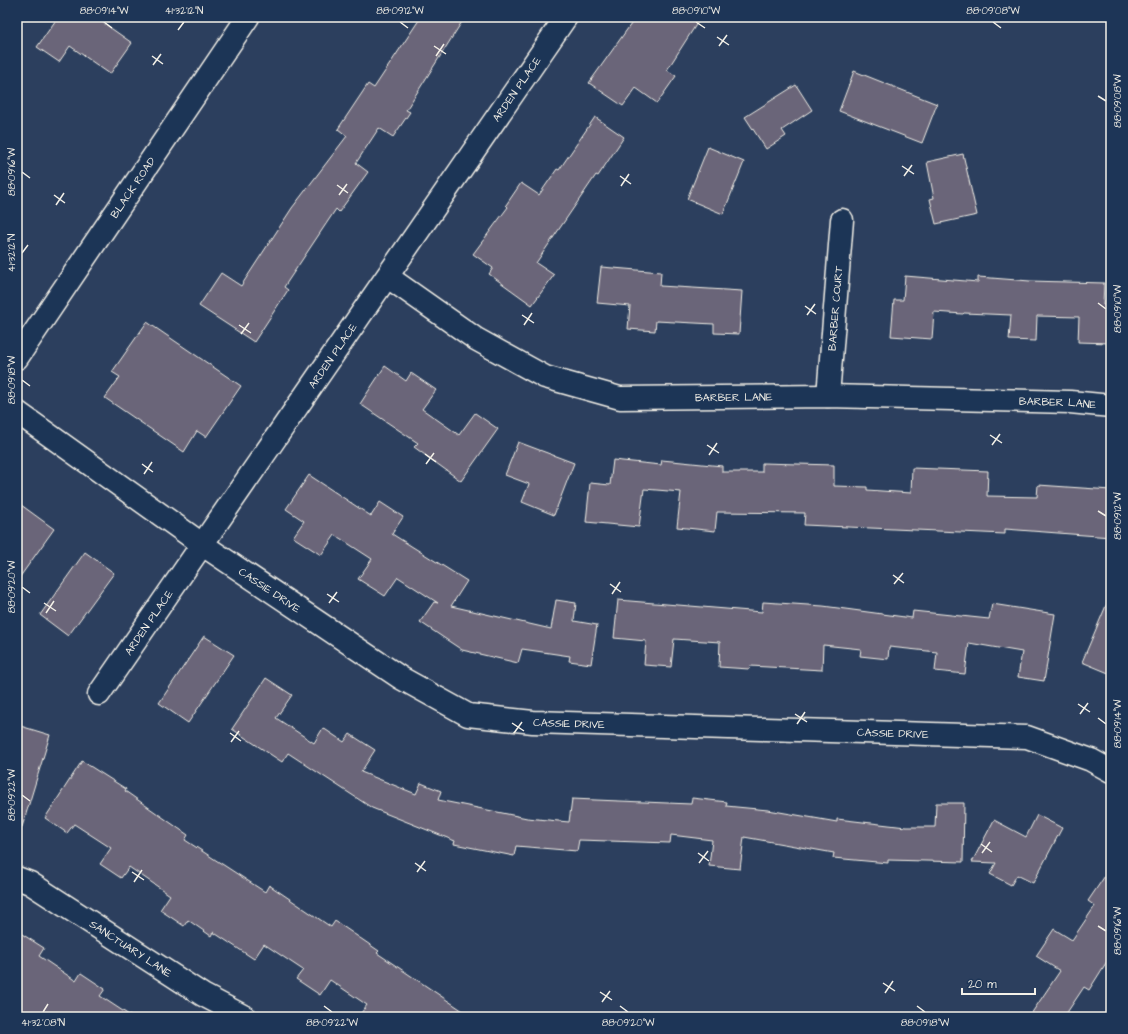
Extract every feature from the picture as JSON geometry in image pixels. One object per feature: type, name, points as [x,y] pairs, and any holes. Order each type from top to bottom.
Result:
[{"type":"street","name":"BLACK ROAD","points":[[17,358],[248,17]]},
{"type":"street","name":"ARDEN PLACE","points":[[99,694],[566,17]]},
{"type":"street","name":"BARBER COURT","points":[[828,396],[842,220]]},
{"type":"street","name":"BARBER LANE","points":[[388,277],[476,339],[545,377],[620,398],[828,396],[1070,402],[1111,406]]},
{"type":"street","name":"CASSIE DRIVE","points":[[17,412],[203,545],[401,678],[468,714],[533,722],[1027,737],[1091,760],[1111,772]]},
{"type":"street","name":"SANCTUARY LANE","points":[[17,878],[30,883],[203,995],[245,1017]]},
{"type":"building","points":[[58,17],[95,17],[132,43],[110,74],[70,46],[59,62],[37,47]]},
{"type":"building","points":[[421,17],[465,17],[406,110],[410,112],[393,137],[379,128],[356,163],[368,172],[339,212],[336,209],[284,287],[288,290],[254,342],[199,306],[221,273],[241,286],[292,208],[347,136],[338,129],[368,84],[374,88]]},
{"type":"building","points":[[636,17],[701,17],[667,70],[676,76],[657,103],[636,88],[623,106],[589,83]]},
{"type":"building","points":[[854,71],[937,104],[922,143],[839,111]]},
{"type":"building","points":[[796,85],[812,110],[782,130],[786,136],[766,149],[745,117]]},
{"type":"building","points":[[595,117],[624,137],[536,263],[554,275],[532,305],[489,274],[493,268],[473,254],[508,207],[506,205],[521,183],[539,195],[557,169],[559,170]]},
{"type":"building","points":[[708,147],[744,162],[723,214],[687,199]]},
{"type":"building","points":[[963,154],[977,215],[936,224],[930,199],[934,198],[927,162]]},
{"type":"building","points":[[601,267],[661,272],[660,286],[742,291],[739,334],[714,333],[714,324],[656,321],[655,331],[628,329],[630,306],[597,303]]},
{"type":"building","points":[[905,276],[978,282],[978,277],[1030,281],[1104,283],[1103,305],[1111,305],[1110,343],[1078,342],[1079,317],[1037,316],[1036,341],[1009,340],[1011,315],[934,312],[932,339],[891,336],[894,300],[903,300]]},
{"type":"building","points":[[147,322],[241,386],[206,437],[197,431],[184,452],[105,398],[120,377],[112,372]]},
{"type":"building","points":[[385,366],[406,381],[411,373],[436,390],[422,409],[459,435],[475,413],[498,429],[461,481],[414,447],[418,443],[360,404]]},
{"type":"building","points":[[518,442],[574,463],[554,515],[522,502],[529,484],[505,475]]},
{"type":"building","points":[[613,460],[661,465],[662,460],[722,466],[722,472],[762,472],[762,463],[834,465],[834,486],[867,487],[867,490],[911,493],[912,468],[988,471],[987,496],[1037,497],[1038,485],[1111,490],[1111,537],[1005,529],[1005,534],[804,525],[805,513],[717,512],[715,531],[677,527],[681,492],[644,489],[639,527],[586,522],[590,483],[610,485]]},
{"type":"building","points":[[309,475],[371,516],[380,502],[403,517],[392,534],[467,581],[451,606],[551,629],[556,600],[576,603],[574,621],[597,625],[591,664],[569,661],[570,656],[522,649],[518,663],[462,650],[420,622],[434,602],[438,603],[398,577],[385,596],[358,579],[372,559],[335,535],[321,555],[293,537],[304,521],[286,509]]},
{"type":"building","points":[[17,502],[54,529],[17,581]]},
{"type":"building","points":[[85,552],[114,573],[68,636],[40,615]]},
{"type":"building","points":[[1111,594],[1111,674],[1082,662]]},
{"type":"building","points":[[618,600],[762,612],[763,602],[823,606],[912,618],[913,611],[989,619],[992,604],[1055,614],[1044,681],[1018,677],[1022,652],[969,643],[965,674],[935,671],[937,652],[889,647],[888,659],[860,656],[861,649],[823,645],[822,670],[750,666],[749,669],[719,667],[720,642],[674,639],[671,667],[644,665],[646,641],[614,638]]},
{"type":"building","points":[[204,636],[234,655],[188,723],[159,703]]},
{"type":"building","points":[[266,678],[292,695],[276,718],[314,743],[323,728],[344,742],[350,734],[375,750],[361,772],[416,794],[421,783],[441,791],[438,800],[527,818],[569,822],[572,799],[691,804],[692,798],[727,802],[726,806],[768,810],[837,822],[837,819],[906,827],[935,827],[936,803],[964,803],[963,862],[888,860],[888,863],[833,858],[834,853],[744,837],[740,869],[709,866],[712,840],[671,835],[670,843],[579,840],[577,851],[516,846],[514,856],[454,844],[455,841],[372,808],[288,753],[282,762],[232,729]]},
{"type":"building","points":[[17,725],[50,735],[22,827],[17,826]]},
{"type":"building","points":[[82,761],[126,789],[125,791],[188,835],[185,840],[265,892],[269,885],[331,927],[335,921],[379,951],[377,953],[472,1017],[358,1017],[367,1005],[330,980],[320,995],[296,979],[303,970],[264,944],[254,959],[213,932],[211,936],[188,920],[184,926],[160,910],[170,895],[129,867],[121,878],[100,864],[111,848],[74,824],[67,833],[45,818]]},
{"type":"building","points":[[1037,815],[1062,828],[1033,883],[1017,875],[1011,885],[990,874],[996,863],[972,862],[994,820],[1026,837]]},
{"type":"building","points":[[1111,867],[1111,955],[1089,990],[1084,987],[1064,1017],[1029,1017],[1060,971],[1036,956],[1054,929],[1072,940],[1095,906],[1088,901]]},
{"type":"building","points":[[17,931],[44,948],[39,956],[76,981],[81,973],[105,989],[100,996],[132,1017],[17,1017]]}]
